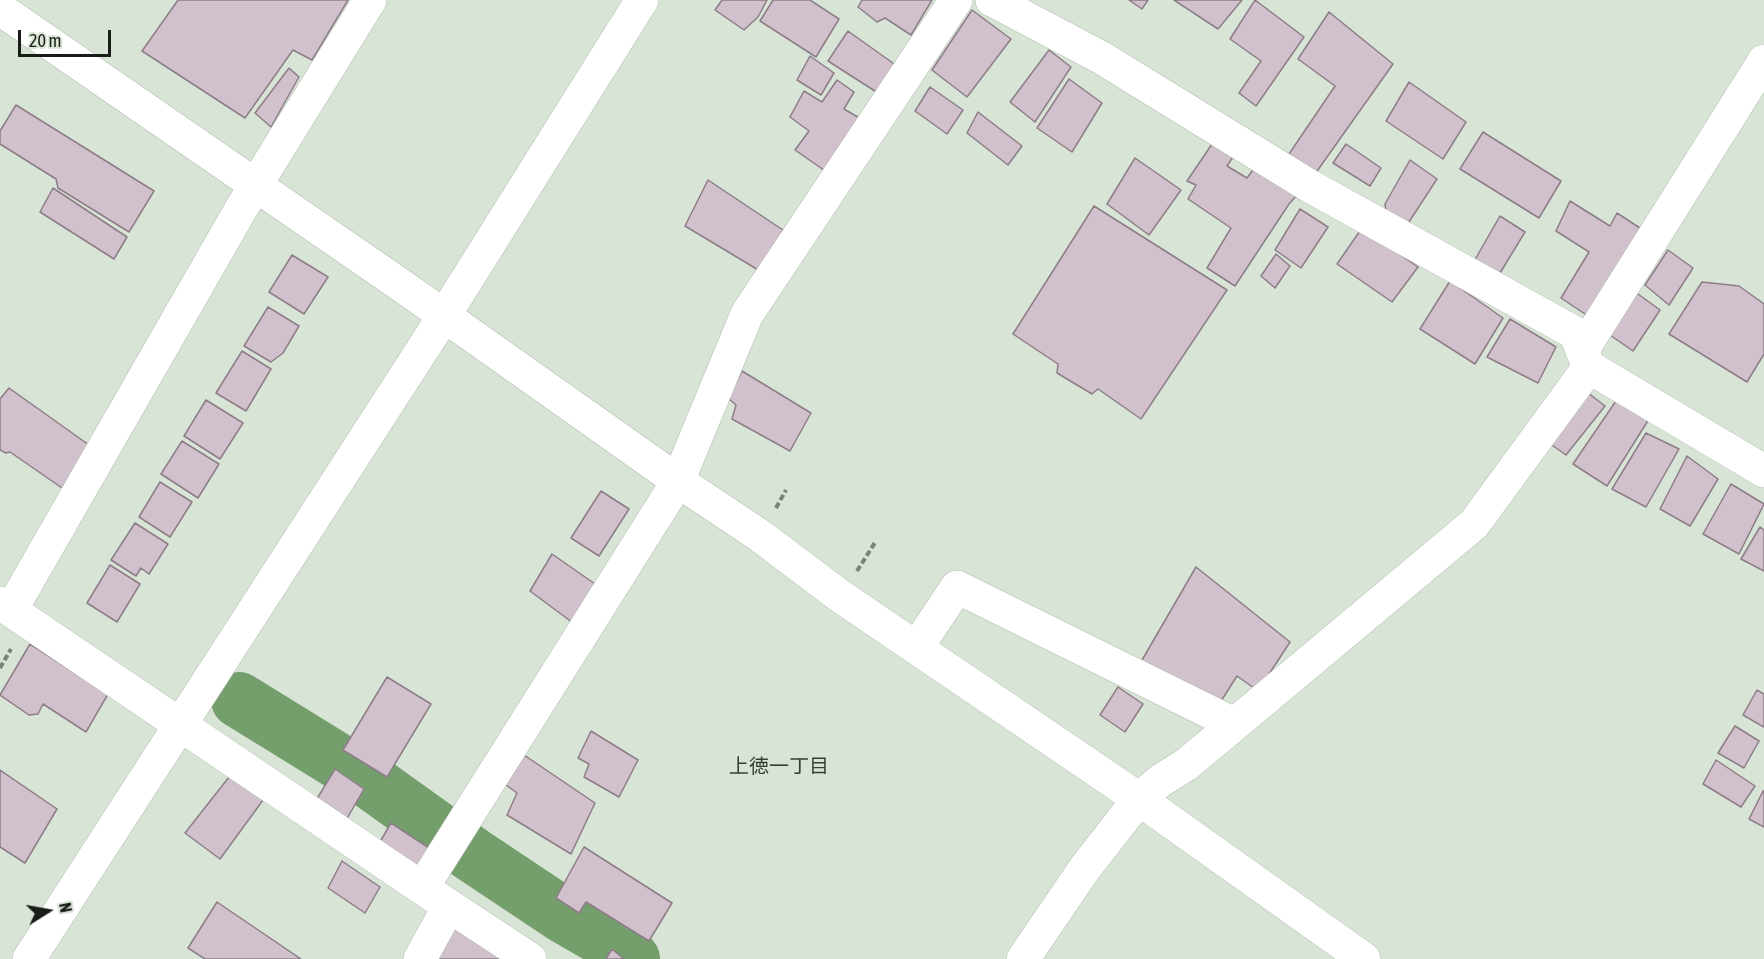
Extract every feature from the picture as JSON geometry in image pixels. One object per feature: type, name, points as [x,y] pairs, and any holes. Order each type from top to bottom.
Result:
[{"type":"street","points":[[370,0],[241,209],[6,606],[179,725],[530,959]]},
{"type":"street","points":[[29,959],[444,316],[642,0]]},
{"type":"street","points":[[422,888],[678,481],[747,314],[956,0]]},
{"type":"street","points":[[992,0],[1102,58],[1308,185],[1575,333],[1586,359],[1764,471]]},
{"type":"street","points":[[0,9],[759,535],[840,596],[1139,799],[1364,959]]},
{"type":"street","points":[[1023,959],[1085,868],[1139,799],[1160,781],[1187,764],[1474,524],[1586,359],[1764,62]]},
{"type":"street","points":[[917,647],[957,587],[1234,724]]},
{"type":"street","points":[[420,959],[449,906]]},
{"type":"building","points":[[178,0],[348,0],[312,60],[293,50],[245,118],[142,51]]},
{"type":"building","points":[[722,0],[767,0],[758,17],[744,30],[715,10]]},
{"type":"building","points":[[773,0],[810,0],[839,19],[816,57],[760,21]]},
{"type":"building","points":[[862,0],[932,0],[911,35],[885,18],[877,22],[858,7]]},
{"type":"building","points":[[1129,0],[1148,0],[1142,9]]},
{"type":"building","points":[[1174,0],[1242,0],[1218,29]]},
{"type":"building","points":[[1255,0],[1304,37],[1256,106],[1239,93],[1261,61],[1230,39]]},
{"type":"building","points":[[972,10],[1011,39],[967,97],[932,70]]},
{"type":"building","points":[[1329,12],[1393,64],[1315,174],[1289,154],[1335,86],[1298,59]]},
{"type":"building","points":[[848,31],[897,66],[878,93],[828,61]]},
{"type":"building","points":[[1049,50],[1071,67],[1035,122],[1010,102]]},
{"type":"building","points":[[810,56],[834,73],[821,95],[797,80]]},
{"type":"building","points":[[289,68],[299,77],[271,127],[255,113]]},
{"type":"building","points":[[1069,79],[1102,103],[1072,152],[1037,128]]},
{"type":"building","points":[[837,80],[854,92],[844,109],[863,120],[831,175],[795,150],[809,131],[790,117],[804,91],[822,102]]},
{"type":"building","points":[[1409,82],[1466,122],[1443,159],[1386,121]]},
{"type":"building","points":[[930,87],[963,110],[947,134],[915,111]]},
{"type":"building","points":[[16,105],[154,191],[129,232],[58,188],[56,179],[0,144],[0,131]]},
{"type":"building","points":[[978,112],[1022,146],[1008,165],[967,133]]},
{"type":"building","points":[[1483,132],[1561,181],[1539,218],[1460,169]]},
{"type":"building","points":[[1214,141],[1235,154],[1227,166],[1247,178],[1255,167],[1298,194],[1235,286],[1207,268],[1231,228],[1188,199],[1196,185],[1187,181]]},
{"type":"building","points":[[1346,144],[1381,168],[1370,186],[1333,163]]},
{"type":"building","points":[[1135,158],[1181,190],[1149,235],[1107,204]]},
{"type":"building","points":[[1410,160],[1437,179],[1407,225],[1386,212],[1385,204]]},
{"type":"building","points":[[708,180],[783,230],[760,271],[685,226]]},
{"type":"building","points":[[53,188],[127,237],[114,259],[40,212]]},
{"type":"building","points":[[1570,201],[1610,226],[1617,213],[1646,232],[1591,318],[1561,298],[1589,252],[1556,231]]},
{"type":"building","points":[[1094,206],[1227,290],[1141,419],[1098,389],[1092,394],[1057,373],[1058,364],[1013,334]]},
{"type":"building","points":[[1300,209],[1328,227],[1301,268],[1275,250]]},
{"type":"building","points":[[1500,216],[1525,232],[1497,278],[1473,263]]},
{"type":"building","points":[[1362,228],[1418,267],[1392,302],[1337,264]]},
{"type":"building","points":[[1668,250],[1693,268],[1669,305],[1645,285]]},
{"type":"building","points":[[1276,254],[1290,266],[1275,288],[1261,276]]},
{"type":"building","points":[[292,255],[328,277],[304,314],[269,292]]},
{"type":"building","points":[[1450,281],[1503,318],[1475,364],[1420,329]]},
{"type":"building","points":[[1702,282],[1739,286],[1764,304],[1764,354],[1747,382],[1669,334]]},
{"type":"building","points":[[1634,291],[1660,310],[1633,351],[1607,333]]},
{"type":"building","points":[[268,307],[299,326],[283,353],[271,362],[244,346]]},
{"type":"building","points":[[1510,319],[1556,347],[1538,383],[1487,357]]},
{"type":"building","points":[[242,351],[271,369],[246,411],[216,393]]},
{"type":"building","points":[[742,371],[811,413],[790,451],[732,419],[736,405],[728,398]]},
{"type":"building","points":[[9,388],[89,445],[62,488],[10,452],[0,450],[0,399]]},
{"type":"building","points":[[1583,389],[1605,406],[1566,455],[1546,441]]},
{"type":"building","points":[[1618,398],[1649,419],[1607,486],[1573,464]]},
{"type":"building","points":[[206,400],[243,423],[220,459],[184,436]]},
{"type":"building","points":[[1646,433],[1679,449],[1646,507],[1612,489]]},
{"type":"building","points":[[182,441],[219,464],[198,498],[161,474]]},
{"type":"building","points":[[1687,456],[1718,479],[1690,526],[1660,509]]},
{"type":"building","points":[[160,482],[192,502],[170,537],[139,517]]},
{"type":"building","points":[[1731,484],[1764,504],[1739,554],[1703,534]]},
{"type":"building","points":[[601,491],[629,509],[599,556],[571,538]]},
{"type":"building","points":[[135,523],[168,544],[149,574],[141,568],[136,576],[111,560]]},
{"type":"building","points":[[1760,527],[1764,530],[1764,571],[1741,559]]},
{"type":"building","points":[[552,554],[598,586],[573,623],[530,591]]},
{"type":"building","points":[[110,565],[140,584],[117,622],[87,603]]},
{"type":"building","points":[[1196,567],[1290,642],[1258,691],[1237,676],[1216,709],[1138,667]]},
{"type":"building","points":[[30,644],[108,694],[86,732],[43,704],[38,714],[29,715],[0,695]]},
{"type":"building","points":[[387,677],[431,704],[387,777],[343,750]]},
{"type":"building","points":[[1118,687],[1143,704],[1125,732],[1100,715]]},
{"type":"building","points":[[1757,690],[1764,694],[1764,727],[1743,715]]},
{"type":"building","points":[[1735,726],[1759,741],[1744,768],[1718,753]]},
{"type":"building","points":[[591,731],[638,760],[619,797],[584,777],[589,764],[578,758]]},
{"type":"building","points":[[524,755],[595,803],[571,854],[507,815],[517,793],[506,785]]},
{"type":"building","points":[[1716,760],[1755,786],[1741,807],[1703,784]]},
{"type":"building","points":[[335,769],[364,789],[345,822],[315,802]]},
{"type":"building","points":[[0,770],[57,809],[25,863],[0,847]]},
{"type":"building","points":[[233,772],[266,796],[220,859],[185,833]]},
{"type":"building","points":[[1764,791],[1764,827],[1749,819]]},
{"type":"building","points":[[391,823],[429,848],[413,874],[377,847]]},
{"type":"building","points":[[584,847],[672,903],[649,941],[586,902],[579,913],[556,898]]},
{"type":"building","points":[[342,861],[380,887],[365,913],[328,888]]},
{"type":"building","points":[[217,902],[301,959],[205,959],[188,948]]},
{"type":"building","points":[[455,928],[502,959],[437,959]]},
{"type":"building","points":[[612,949],[624,959],[606,959]]},
{"type":"waterway","points":[[239,700],[367,779],[473,855],[563,915],[615,945],[632,959]]},
{"type":"district","name":"上徳一丁目","points":[[779,767]]}]
